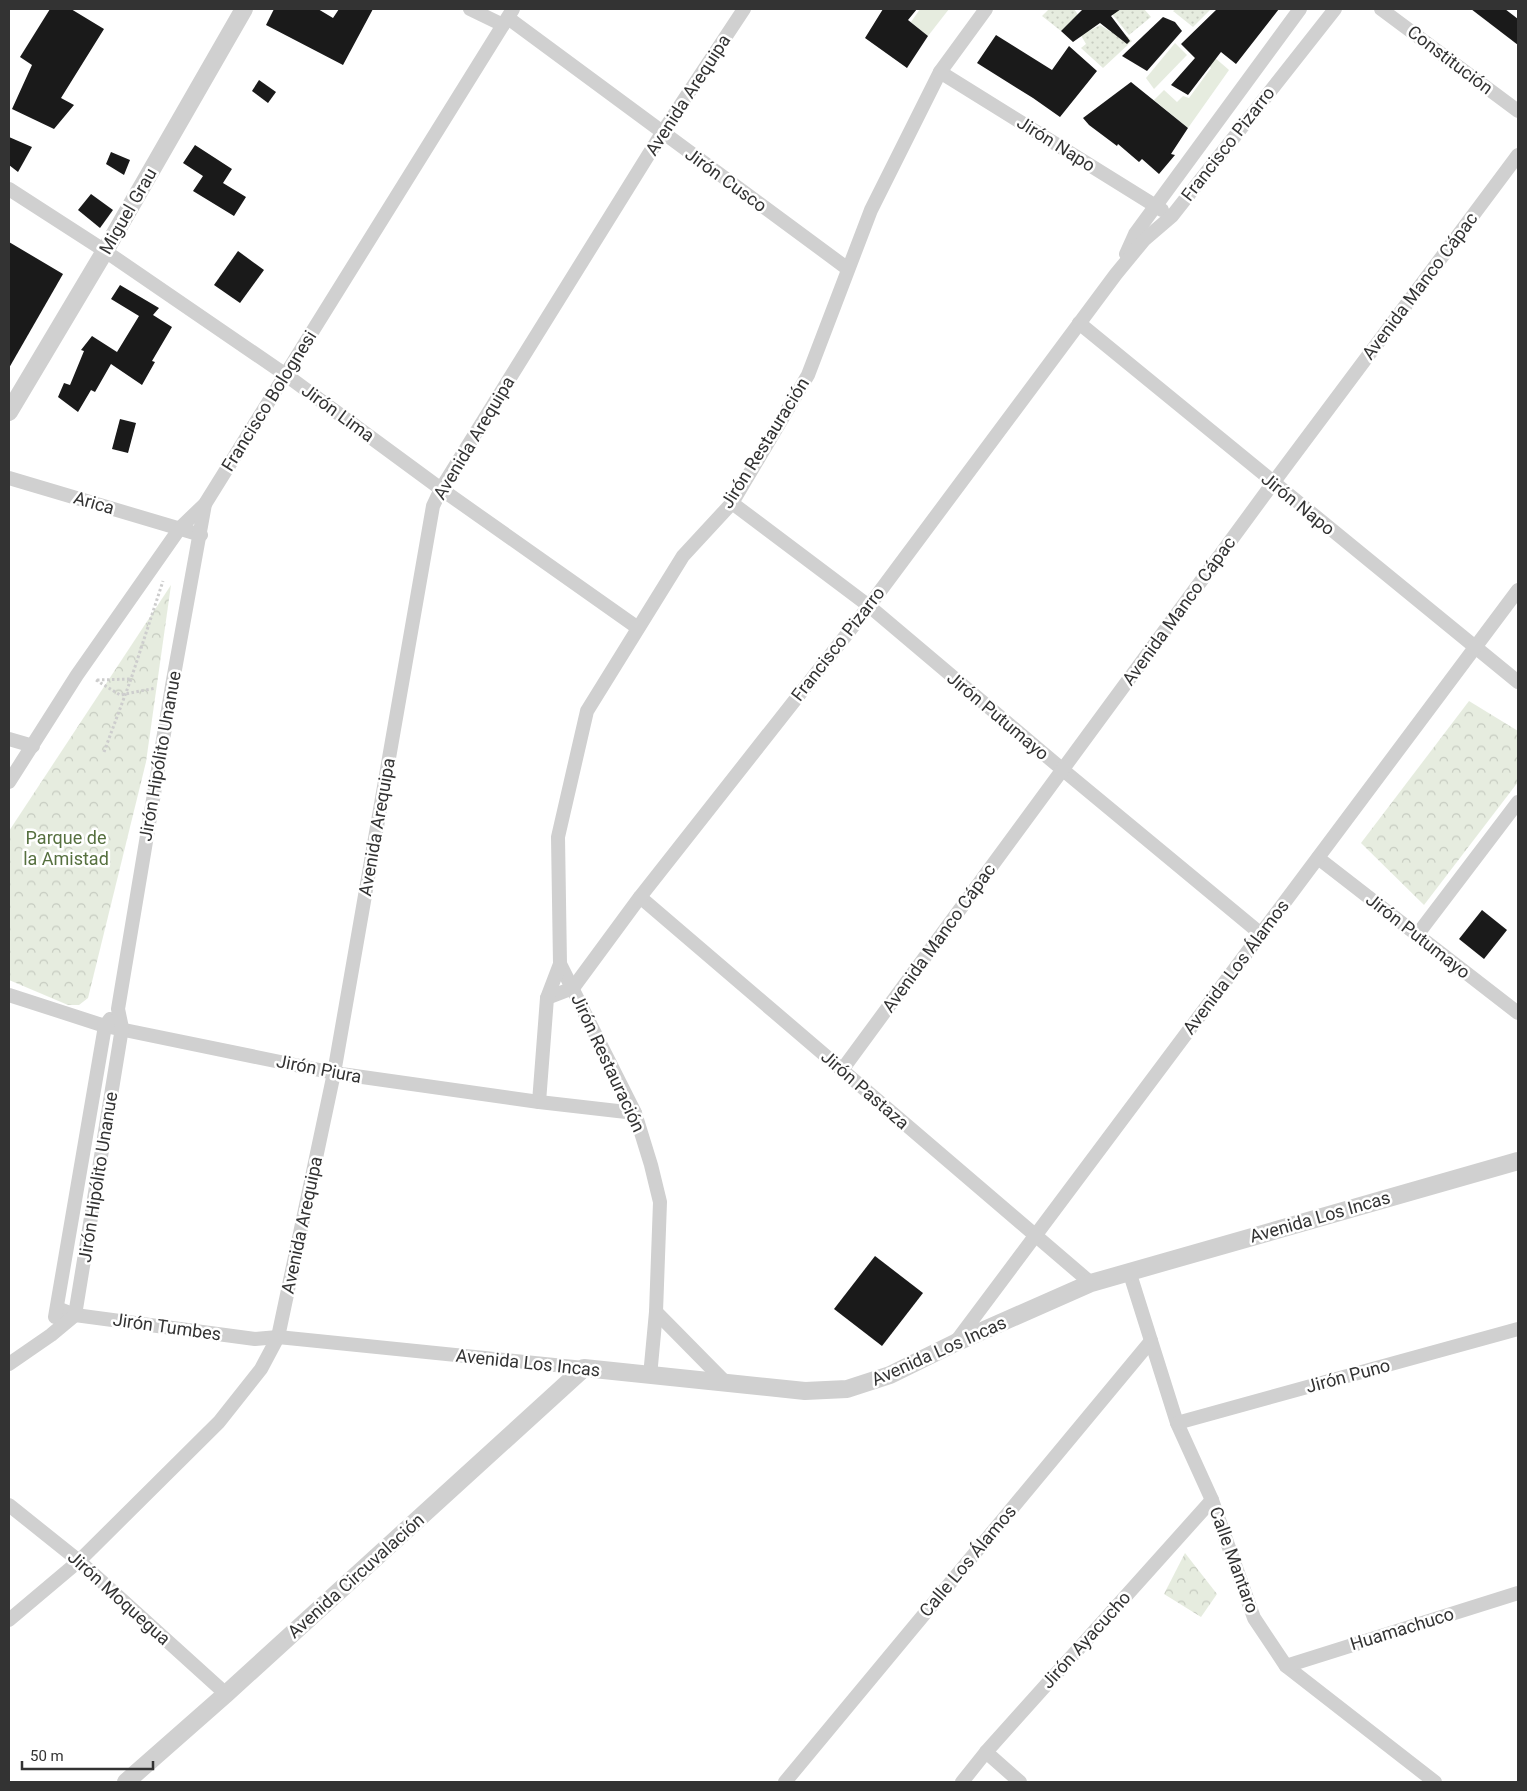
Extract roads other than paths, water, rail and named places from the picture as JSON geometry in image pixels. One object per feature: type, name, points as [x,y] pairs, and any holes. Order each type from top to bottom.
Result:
[{"type":"street","name":"Miguel Grau","points":[[9,412],[105,251],[244,9]]},
{"type":"street","name":"Jirón Cusco","points":[[470,9],[510,14],[662,133],[848,269]]},
{"type":"street","name":"Avenida Arequipa","points":[[9,1620],[79,1561],[218,1422],[261,1369],[278,1337],[334,1074],[433,506],[441,489],[662,133],[744,9]]},
{"type":"street","name":"Jirón Restauración","points":[[539,1102],[546,998],[560,964],[558,837],[587,711],[683,556],[732,502],[808,375],[871,210],[940,72],[986,9]]},
{"type":"street","name":"Francisco Pizarro","points":[[1116,274],[1135,234],[1300,9]]},
{"type":"street","name":"Francisco Pizarro","points":[[573,988],[640,897],[869,606],[1116,274],[1144,240],[1172,216],[1334,9]]},
{"type":"street","name":"Constitución","points":[[1381,9],[1518,111]]},
{"type":"street","name":"Francisco Bolognesi","points":[[9,782],[77,674],[180,528],[205,504],[510,14]]},
{"type":"street","name":"Jirón Napo","points":[[940,72],[1172,216]]},
{"type":"street","name":"Avenida Manco Cápac","points":[[842,1070],[1273,483],[1518,155]]},
{"type":"street","name":"Jirón Lima","points":[[9,189],[105,251],[286,375],[441,489],[638,628]]},
{"type":"street","name":"Jirón Napo","points":[[1079,323],[1518,682]]},
{"type":"street","name":"Arica","points":[[9,478],[200,535]]},
{"type":"street","name":"Jirón Putumayo","points":[[732,502],[869,606],[1261,934]]},
{"type":"street","name":"Jirón Hipólito Unanue","points":[[75,1315],[122,1028],[118,1009],[172,686],[205,504]]},
{"type":"street","name":"Avenida Los Álamos","points":[[955,1344],[1518,590]]},
{"type":"street","points":[[9,739],[32,746]]},
{"type":"street","points":[[1417,935],[1518,802]]},
{"type":"street","name":"Jirón Putumayo","points":[[1318,858],[1518,1013]]},
{"type":"street","name":"Jirón Pastaza","points":[[640,897],[1091,1283]]},
{"type":"street","name":"Jirón Restauración","points":[[560,964],[635,1113],[660,1202],[656,1312],[650,1376]]},
{"type":"street","points":[[546,998],[573,988]]},
{"type":"street","name":"Jirón Piura","points":[[9,995],[105,1026],[122,1028],[334,1074],[635,1113]]},
{"type":"street","name":"Jirón Hipólito Unanue","points":[[51,1335],[105,1026],[118,1009]]},
{"type":"street","name":"Avenida Los Incas","points":[[278,1337],[805,1391],[847,1390],[890,1375],[1091,1283],[1518,1161]]},
{"type":"street","name":"Calle Mantaro","points":[[1129,1272],[1177,1423],[1212,1500],[1254,1618],[1286,1666],[1411,1765],[1437,1782]]},
{"type":"street","name":"Jirón Tumbes","points":[[57,1308],[75,1315],[255,1339],[278,1337]]},
{"type":"street","points":[[656,1312],[726,1383]]},
{"type":"street","points":[[9,1364],[51,1335],[75,1315]]},
{"type":"street","name":"Jirón Puno","points":[[1177,1423],[1518,1329]]},
{"type":"street","name":"Calle Los Álamos","points":[[785,1782],[1151,1341]]},
{"type":"street","name":"Avenida Circuvalación","points":[[126,1782],[226,1694],[584,1368]]},
{"type":"street","name":"Jirón Ayacucho","points":[[962,1782],[986,1752],[1212,1500]]},
{"type":"street","name":"Jirón Moquegua","points":[[9,1505],[79,1561],[226,1694]]},
{"type":"street","name":"Huamachuco","points":[[1286,1666],[1518,1593]]},
{"type":"street","points":[[986,1752],[1020,1782]]},
{"type":"park label","name":"Parque de la Amistad","points":[[66,848]]}]
